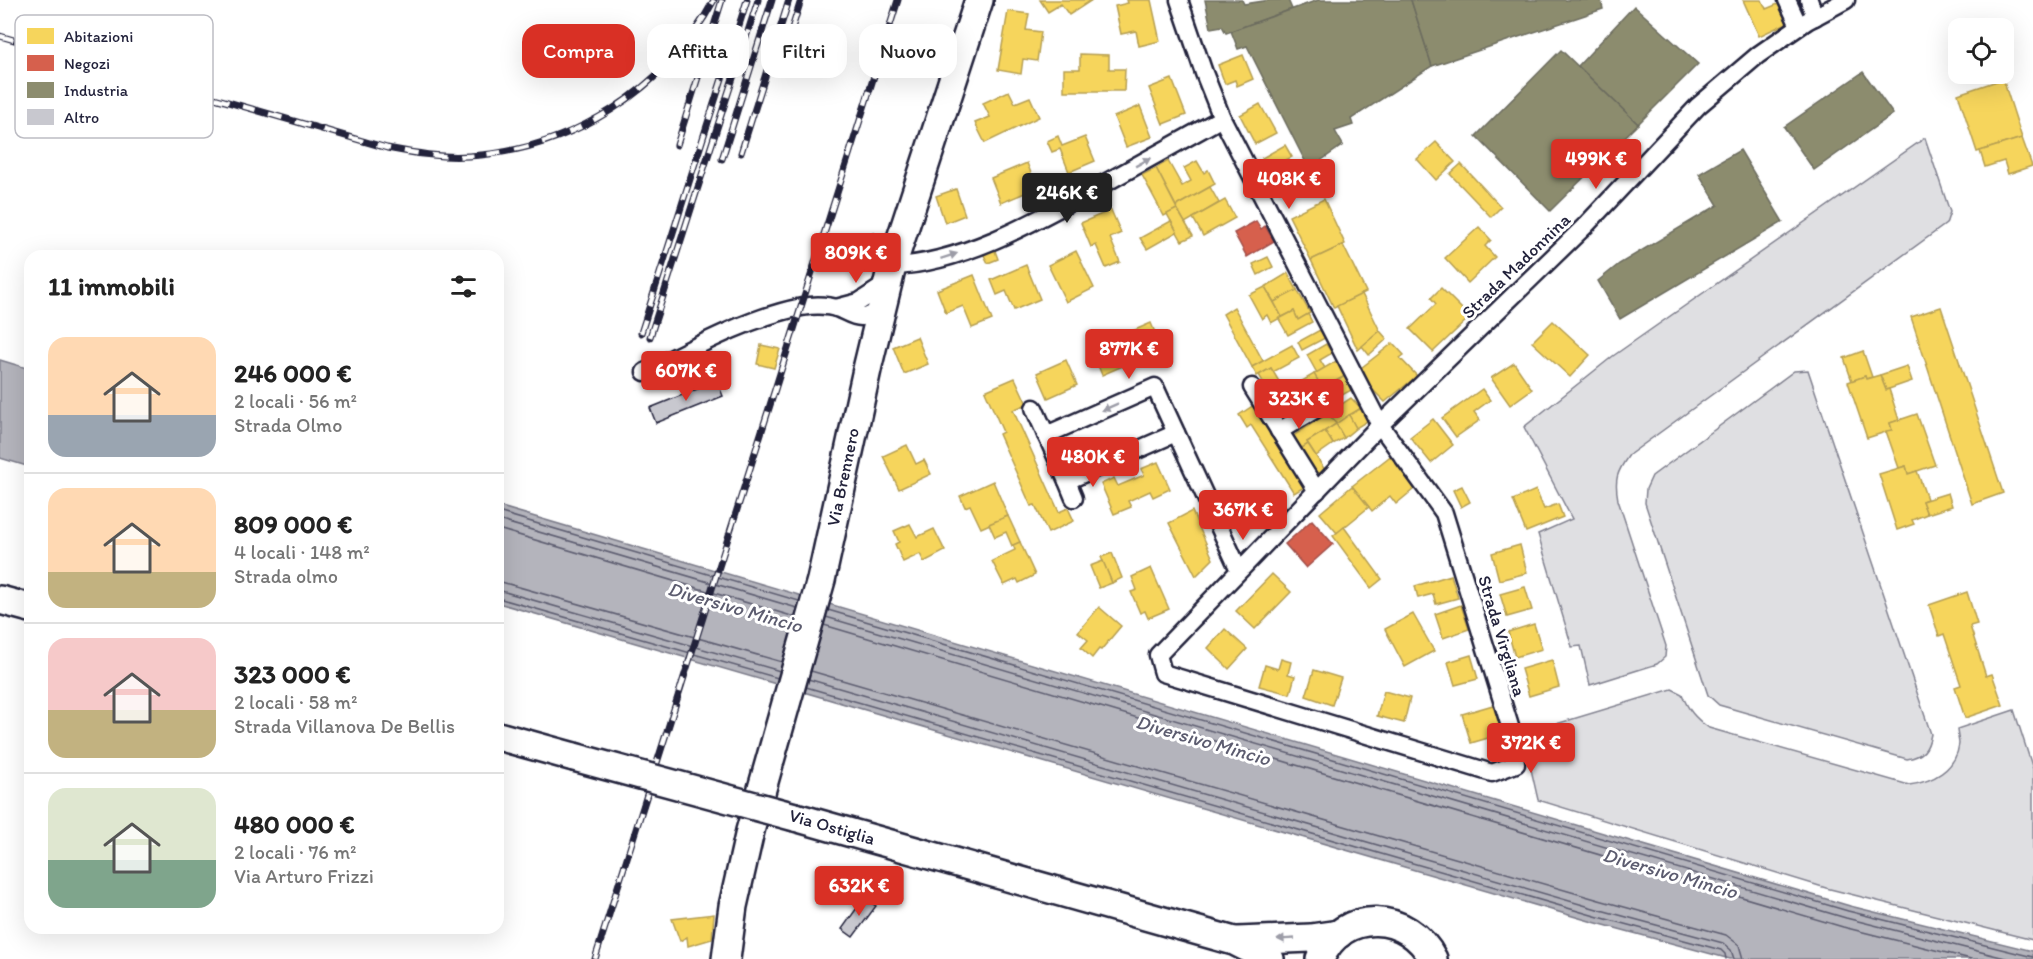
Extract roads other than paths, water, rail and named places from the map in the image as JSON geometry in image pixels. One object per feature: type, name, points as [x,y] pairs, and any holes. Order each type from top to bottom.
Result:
[{"type":"main road","name":"Via Brennero","points":[[726,959],[733,906],[750,831],[821,580],[887,286],[979,0]]},
{"type":"main road","points":[[0,600],[24,606]]},
{"type":"main road","name":"Via Ostiglia","points":[[504,738],[1234,941],[1270,959]]},
{"type":"main road","name":"Via Ostiglia","points":[[1234,941],[1311,938],[1339,934],[1359,924],[1387,922],[1410,931],[1433,957]]},
{"type":"main road","points":[[1320,959],[1326,948],[1339,934]]},
{"type":"street","points":[[1179,0],[1204,74],[1222,118],[1380,425]]},
{"type":"street","points":[[1787,0],[1799,26]]},
{"type":"street","points":[[1809,0],[1815,17]]},
{"type":"street","name":"Strada Madonnina","points":[[1163,673],[1158,656],[1239,570],[1380,425],[1586,225],[1698,106],[1758,55],[1799,26],[1846,0]]},
{"type":"street","points":[[836,308],[859,302],[924,263],[969,249],[1040,219],[1222,118]]},
{"type":"street","points":[[645,372],[719,336],[774,315],[816,306],[836,308],[860,317],[874,313],[887,286]]},
{"type":"street","points":[[1046,435],[1155,387],[1239,570]]},
{"type":"street","points":[[1252,387],[1317,491]]},
{"type":"street","points":[[1280,431],[1323,405]]},
{"type":"street","points":[[1034,408],[1074,498]]},
{"type":"street","name":"Strada Virgliana","points":[[1163,673],[1492,773],[1516,764],[1513,736],[1444,513],[1380,425]]},
{"type":"street","points":[[1067,481],[1176,433]]},
{"type":"water","points":[[0,360],[24,367],[24,465],[0,458]]},
{"type":"water","name":"Diversivo Mincio","points":[[504,508],[1850,906],[2033,951],[2033,959],[1730,959],[1593,922],[504,605]]},
{"type":"railway","points":[[213,98],[387,148],[438,156],[469,156],[507,151],[544,142],[579,128],[612,110],[670,62],[694,32],[714,0]]},
{"type":"railway","points":[[677,145],[722,0]]},
{"type":"railway","points":[[641,333],[747,0]]},
{"type":"railway","points":[[650,337],[758,0]]},
{"type":"railway","points":[[722,159],[772,0]]},
{"type":"railway","points":[[741,153],[789,0]]},
{"type":"railway","points":[[793,24],[801,0]]},
{"type":"railway","points":[[595,959],[898,0]]},
{"type":"railway","points":[[0,36],[15,40]]}]
